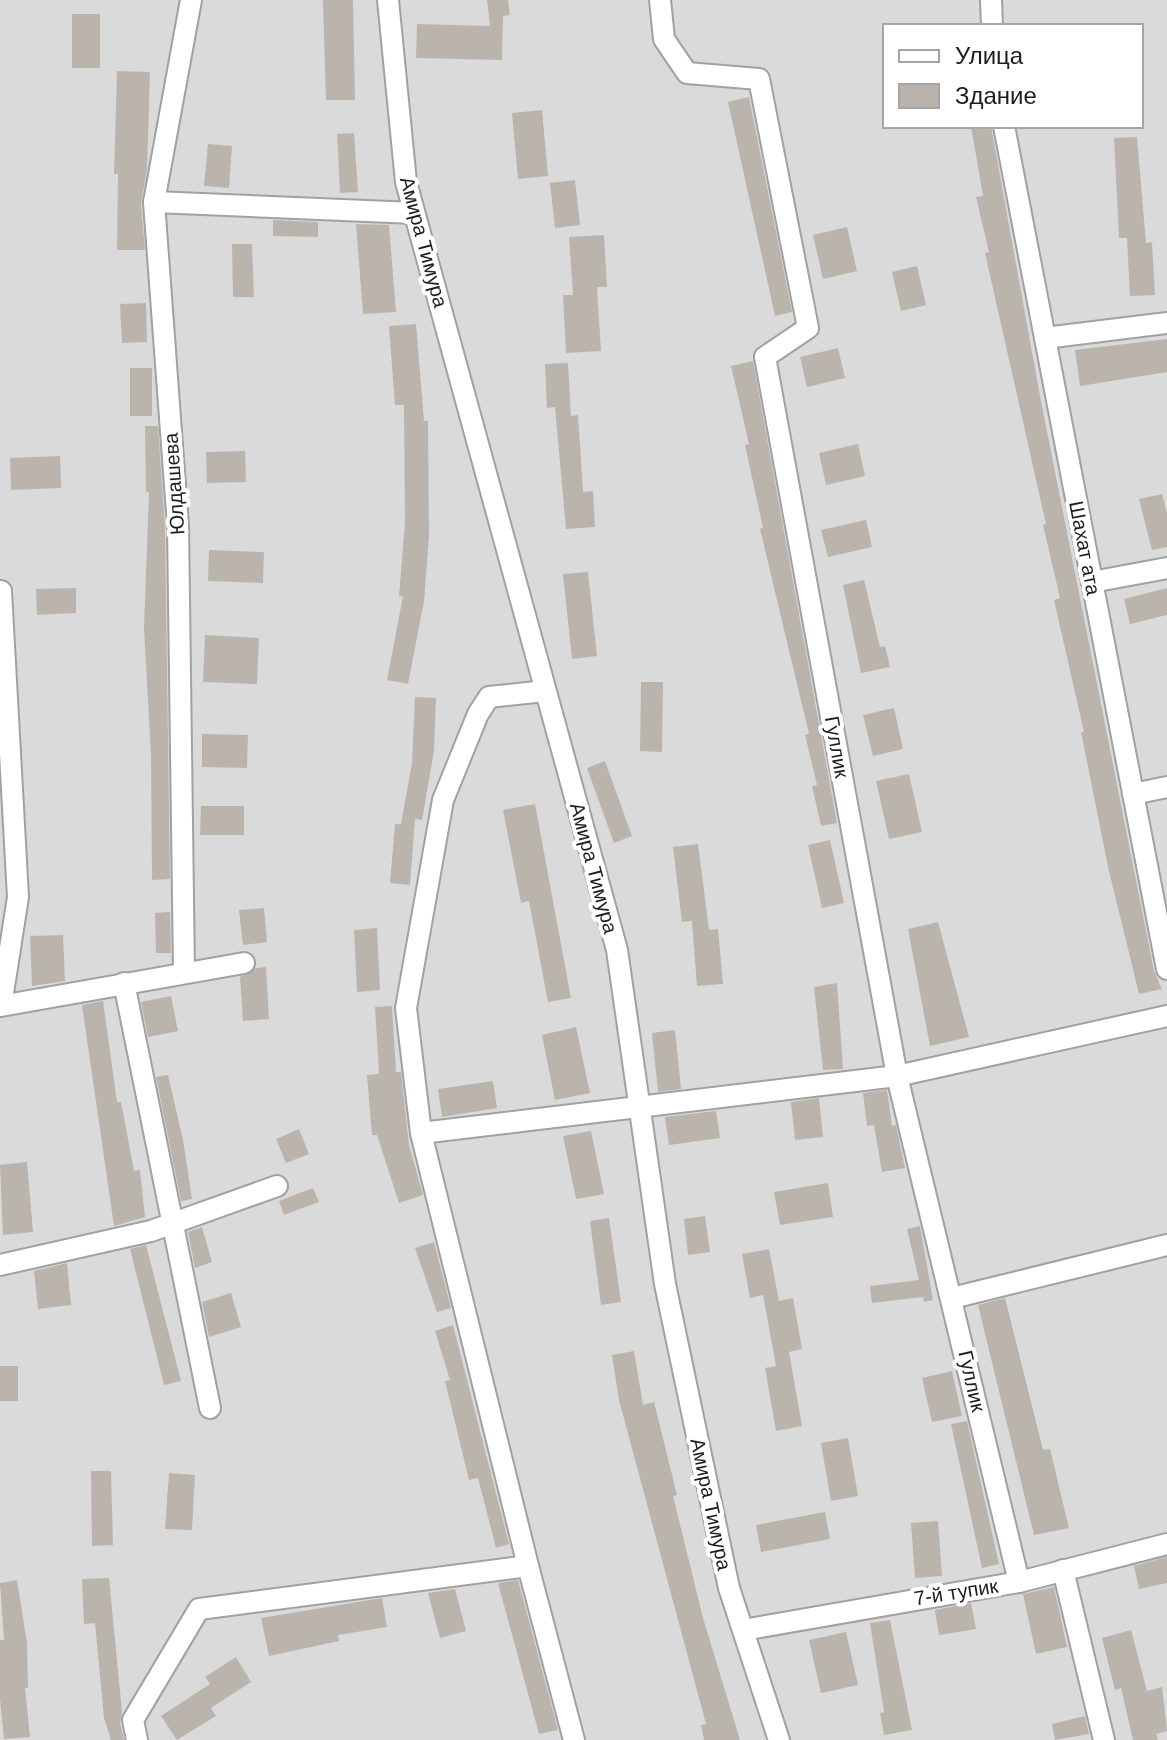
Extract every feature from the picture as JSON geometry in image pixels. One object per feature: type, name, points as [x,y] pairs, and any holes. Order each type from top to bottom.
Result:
[{"type":"street","name":"Юлдашева","points":[[184,972],[178,526],[154,202],[191,0]]},
{"type":"street","name":"Амира Тимура","points":[[388,0],[406,182],[617,950],[665,1284],[729,1588],[779,1740]]},
{"type":"street","name":"Гуллик","points":[[660,0],[664,39],[687,73],[759,79],[808,328],[765,357],[897,1076],[1019,1582]]},
{"type":"street","points":[[991,0],[992,24]]},
{"type":"street","name":"Шахат ата","points":[[1004,128],[1167,969]]},
{"type":"street","points":[[154,202],[414,213]]},
{"type":"street","points":[[1045,338],[1167,323]]},
{"type":"street","points":[[1092,582],[1167,568]]},
{"type":"street","points":[[1,591],[18,897],[1,1006],[244,963]]},
{"type":"street","points":[[545,691],[489,697],[478,714],[443,800],[406,1008],[421,1133],[574,1740]]},
{"type":"street","points":[[1133,794],[1167,787]]},
{"type":"street","points":[[124,983],[210,1408]]},
{"type":"street","points":[[421,1133],[640,1110],[897,1076],[1167,1016]]},
{"type":"street","points":[[0,1265],[173,1223],[277,1186]]},
{"type":"street","points":[[952,1298],[1167,1245]]},
{"type":"street","name":"7-й тупик","points":[[743,1630],[1019,1582],[1167,1544]]},
{"type":"street","points":[[137,1740],[133,1720],[199,1609],[528,1566]]},
{"type":"street","points":[[1063,1570],[1104,1740]]},
{"type":"shaded area","points":[[0,0],[1167,0],[1167,1740],[0,1740]]},
{"type":"building","points":[[323,0],[353,0],[355,100],[326,100]]},
{"type":"building","points":[[487,0],[508,0],[510,15],[503,16],[502,60],[416,58],[417,24],[490,26]]},
{"type":"building","points":[[72,14],[100,14],[100,68],[72,68]]},
{"type":"building","points":[[117,71],[150,72],[147,169],[141,203],[145,250],[117,250],[118,174],[114,174]]},
{"type":"building","points":[[749,97],[792,312],[775,316],[728,102]]},
{"type":"building","points":[[542,110],[548,176],[518,179],[512,113]]},
{"type":"building","points":[[971,128],[991,128],[1040,396],[1154,971],[1162,989],[1139,994],[1108,867],[1081,732],[1084,732],[1054,600],[1060,598],[1043,525],[1046,524],[985,253],[989,252],[976,197],[983,196]]},
{"type":"building","points":[[354,133],[358,192],[340,193],[337,134]]},
{"type":"building","points":[[1137,137],[1146,243],[1152,242],[1155,295],[1130,296],[1127,238],[1119,238],[1114,138]]},
{"type":"building","points":[[208,144],[232,146],[229,188],[204,186]]},
{"type":"building","points":[[575,180],[580,225],[555,228],[550,183]]},
{"type":"building","points":[[273,220],[318,222],[318,237],[273,236]]},
{"type":"building","points":[[356,224],[389,225],[396,312],[363,314]]},
{"type":"building","points":[[847,227],[857,271],[823,279],[813,235]]},
{"type":"building","points":[[604,235],[607,287],[597,287],[601,351],[566,353],[563,295],[573,295],[569,237]]},
{"type":"building","points":[[232,244],[252,244],[254,297],[233,297]]},
{"type":"building","points":[[917,266],[926,305],[901,311],[892,272]]},
{"type":"building","points":[[146,303],[147,342],[122,343],[120,304]]},
{"type":"building","points":[[416,324],[424,421],[428,421],[429,536],[424,601],[408,684],[387,680],[403,596],[399,596],[405,523],[404,405],[395,405],[389,326]]},
{"type":"building","points":[[1167,339],[1167,372],[1080,386],[1075,350]]},
{"type":"building","points":[[838,348],[845,378],[807,387],[800,357]]},
{"type":"building","points":[[753,361],[837,823],[821,826],[812,786],[817,785],[805,735],[809,734],[760,529],[763,528],[745,445],[749,444],[731,366]]},
{"type":"building","points":[[568,363],[571,416],[578,415],[583,492],[593,491],[595,527],[566,529],[555,407],[547,408],[545,364]]},
{"type":"building","points":[[130,368],[152,368],[152,416],[130,416]]},
{"type":"building","points":[[145,426],[158,426],[165,527],[170,879],[152,880],[151,755],[144,629],[149,492],[146,492]]},
{"type":"building","points":[[858,444],[865,476],[826,485],[819,453]]},
{"type":"building","points":[[245,451],[246,482],[207,483],[206,452]]},
{"type":"building","points":[[60,456],[61,488],[11,490],[10,458]]},
{"type":"building","points":[[1162,494],[1167,513],[1167,547],[1152,550],[1139,499]]},
{"type":"building","points":[[866,520],[872,547],[828,557],[821,530]]},
{"type":"building","points":[[209,550],[264,552],[263,583],[208,581]]},
{"type":"building","points":[[588,572],[597,656],[572,659],[563,574]]},
{"type":"building","points":[[864,580],[880,647],[885,646],[890,667],[861,673],[843,585]]},
{"type":"building","points":[[76,588],[76,613],[37,615],[36,589]]},
{"type":"building","points":[[1167,588],[1167,615],[1130,624],[1124,599]]},
{"type":"building","points":[[205,635],[259,638],[257,684],[203,682]]},
{"type":"building","points":[[641,682],[663,682],[662,752],[640,751]]},
{"type":"building","points":[[415,697],[436,698],[434,751],[422,820],[415,819],[410,885],[390,883],[395,824],[401,824],[412,763]]},
{"type":"building","points":[[894,708],[903,749],[873,756],[863,715]]},
{"type":"building","points":[[202,734],[248,735],[247,768],[202,767]]},
{"type":"building","points":[[605,761],[632,836],[614,843],[587,768]]},
{"type":"building","points":[[909,774],[922,832],[889,839],[876,781]]},
{"type":"building","points":[[535,804],[571,998],[548,1002],[529,901],[521,903],[503,810]]},
{"type":"building","points":[[201,806],[244,806],[244,835],[200,835]]},
{"type":"building","points":[[830,840],[844,903],[822,908],[808,845]]},
{"type":"building","points":[[698,844],[709,930],[718,929],[723,984],[697,986],[692,921],[682,922],[673,847]]},
{"type":"building","points":[[264,908],[267,942],[243,945],[239,910]]},
{"type":"building","points":[[170,912],[171,953],[156,953],[155,913]]},
{"type":"building","points":[[938,922],[969,1037],[930,1046],[908,929]]},
{"type":"building","points":[[377,928],[380,990],[357,992],[354,930]]},
{"type":"building","points":[[63,935],[65,981],[32,986],[30,936]]},
{"type":"building","points":[[266,967],[269,1019],[243,1021],[240,977],[256,968]]},
{"type":"building","points":[[837,983],[843,1069],[823,1070],[814,987]]},
{"type":"building","points":[[171,996],[178,1031],[148,1037],[141,1002]]},
{"type":"building","points":[[103,1001],[117,1102],[121,1102],[134,1171],[140,1170],[145,1217],[114,1226],[82,1005]]},
{"type":"building","points":[[392,1006],[396,1072],[401,1072],[409,1145],[423,1195],[399,1203],[377,1135],[372,1135],[367,1075],[379,1074],[375,1007]]},
{"type":"building","points":[[576,1027],[590,1093],[555,1100],[542,1035]]},
{"type":"building","points":[[675,1030],[681,1089],[658,1092],[652,1033]]},
{"type":"building","points":[[168,1075],[192,1199],[181,1201],[156,1077]]},
{"type":"building","points":[[493,1081],[497,1108],[442,1117],[438,1089]]},
{"type":"building","points":[[887,1090],[892,1126],[896,1125],[905,1168],[882,1172],[874,1125],[867,1126],[863,1093]]},
{"type":"building","points":[[819,1098],[823,1137],[795,1140],[791,1102]]},
{"type":"building","points":[[716,1111],[720,1138],[669,1145],[665,1117]]},
{"type":"building","points":[[299,1129],[309,1154],[286,1163],[276,1139]]},
{"type":"building","points":[[591,1131],[604,1194],[576,1199],[563,1136]]},
{"type":"building","points":[[27,1162],[33,1232],[3,1235],[0,1165]]},
{"type":"building","points":[[828,1183],[833,1217],[780,1225],[774,1192]]},
{"type":"building","points":[[313,1188],[319,1202],[284,1215],[279,1201]]},
{"type":"building","points":[[705,1216],[710,1252],[688,1255],[684,1219]]},
{"type":"building","points":[[609,1218],[621,1302],[601,1305],[590,1221]]},
{"type":"building","points":[[920,1226],[933,1300],[924,1302],[923,1297],[872,1303],[870,1286],[919,1280],[907,1229]]},
{"type":"building","points":[[202,1227],[212,1262],[195,1268],[188,1232]]},
{"type":"building","points":[[434,1242],[451,1308],[437,1312],[415,1248]]},
{"type":"building","points":[[146,1245],[181,1381],[164,1385],[130,1249]]},
{"type":"building","points":[[769,1249],[779,1301],[793,1298],[802,1349],[789,1352],[802,1426],[776,1431],[765,1368],[776,1366],[763,1295],[750,1298],[742,1254]]},
{"type":"building","points":[[67,1263],[71,1305],[38,1309],[34,1271]]},
{"type":"building","points":[[231,1293],[241,1327],[209,1337],[202,1302]]},
{"type":"building","points":[[1005,1298],[1043,1450],[1050,1449],[1069,1528],[1034,1535],[978,1305]]},
{"type":"building","points":[[453,1325],[509,1544],[496,1548],[478,1478],[469,1480],[445,1381],[450,1380],[435,1331]]},
{"type":"building","points":[[634,1351],[643,1405],[654,1402],[703,1618],[740,1740],[704,1740],[701,1725],[706,1724],[619,1400],[612,1355]]},
{"type":"building","points":[[0,1366],[18,1366],[18,1401],[0,1401]]},
{"type":"building","points":[[952,1371],[962,1416],[932,1422],[922,1378]]},
{"type":"building","points":[[967,1421],[999,1564],[982,1568],[951,1424]]},
{"type":"building","points":[[848,1438],[858,1496],[831,1501],[821,1443]]},
{"type":"building","points":[[91,1471],[111,1471],[113,1545],[92,1546]]},
{"type":"building","points":[[169,1473],[195,1475],[192,1530],[165,1529]]},
{"type":"building","points":[[825,1512],[830,1539],[761,1552],[756,1525]]},
{"type":"building","points":[[938,1521],[942,1576],[915,1578],[911,1523]]},
{"type":"building","points":[[1167,1557],[1167,1583],[1139,1589],[1134,1566]]},
{"type":"building","points":[[109,1578],[122,1712],[120,1723],[124,1740],[111,1740],[104,1718],[95,1623],[84,1624],[82,1579]]},
{"type":"building","points":[[17,1580],[27,1643],[28,1688],[25,1688],[30,1737],[4,1739],[0,1699],[0,1640],[4,1640],[0,1583]]},
{"type":"building","points":[[518,1580],[558,1730],[539,1734],[498,1583]]},
{"type":"building","points":[[1054,1587],[1067,1647],[1036,1654],[1023,1594]]},
{"type":"building","points":[[455,1589],[466,1631],[440,1638],[428,1593]]},
{"type":"building","points":[[382,1598],[387,1627],[338,1635],[339,1641],[269,1656],[261,1618]]},
{"type":"building","points":[[971,1603],[976,1629],[939,1635],[935,1610]]},
{"type":"building","points":[[890,1620],[912,1730],[884,1735],[880,1713],[884,1712],[870,1623]]},
{"type":"building","points":[[1131,1630],[1147,1691],[1162,1687],[1167,1731],[1156,1734],[1158,1740],[1133,1740],[1121,1688],[1115,1690],[1102,1638]]},
{"type":"building","points":[[846,1632],[858,1685],[821,1693],[809,1640]]},
{"type":"building","points":[[236,1657],[251,1682],[211,1708],[216,1716],[177,1740],[161,1716],[210,1684],[205,1677]]},
{"type":"building","points":[[1085,1716],[1089,1734],[1055,1740],[1052,1724]]}]
